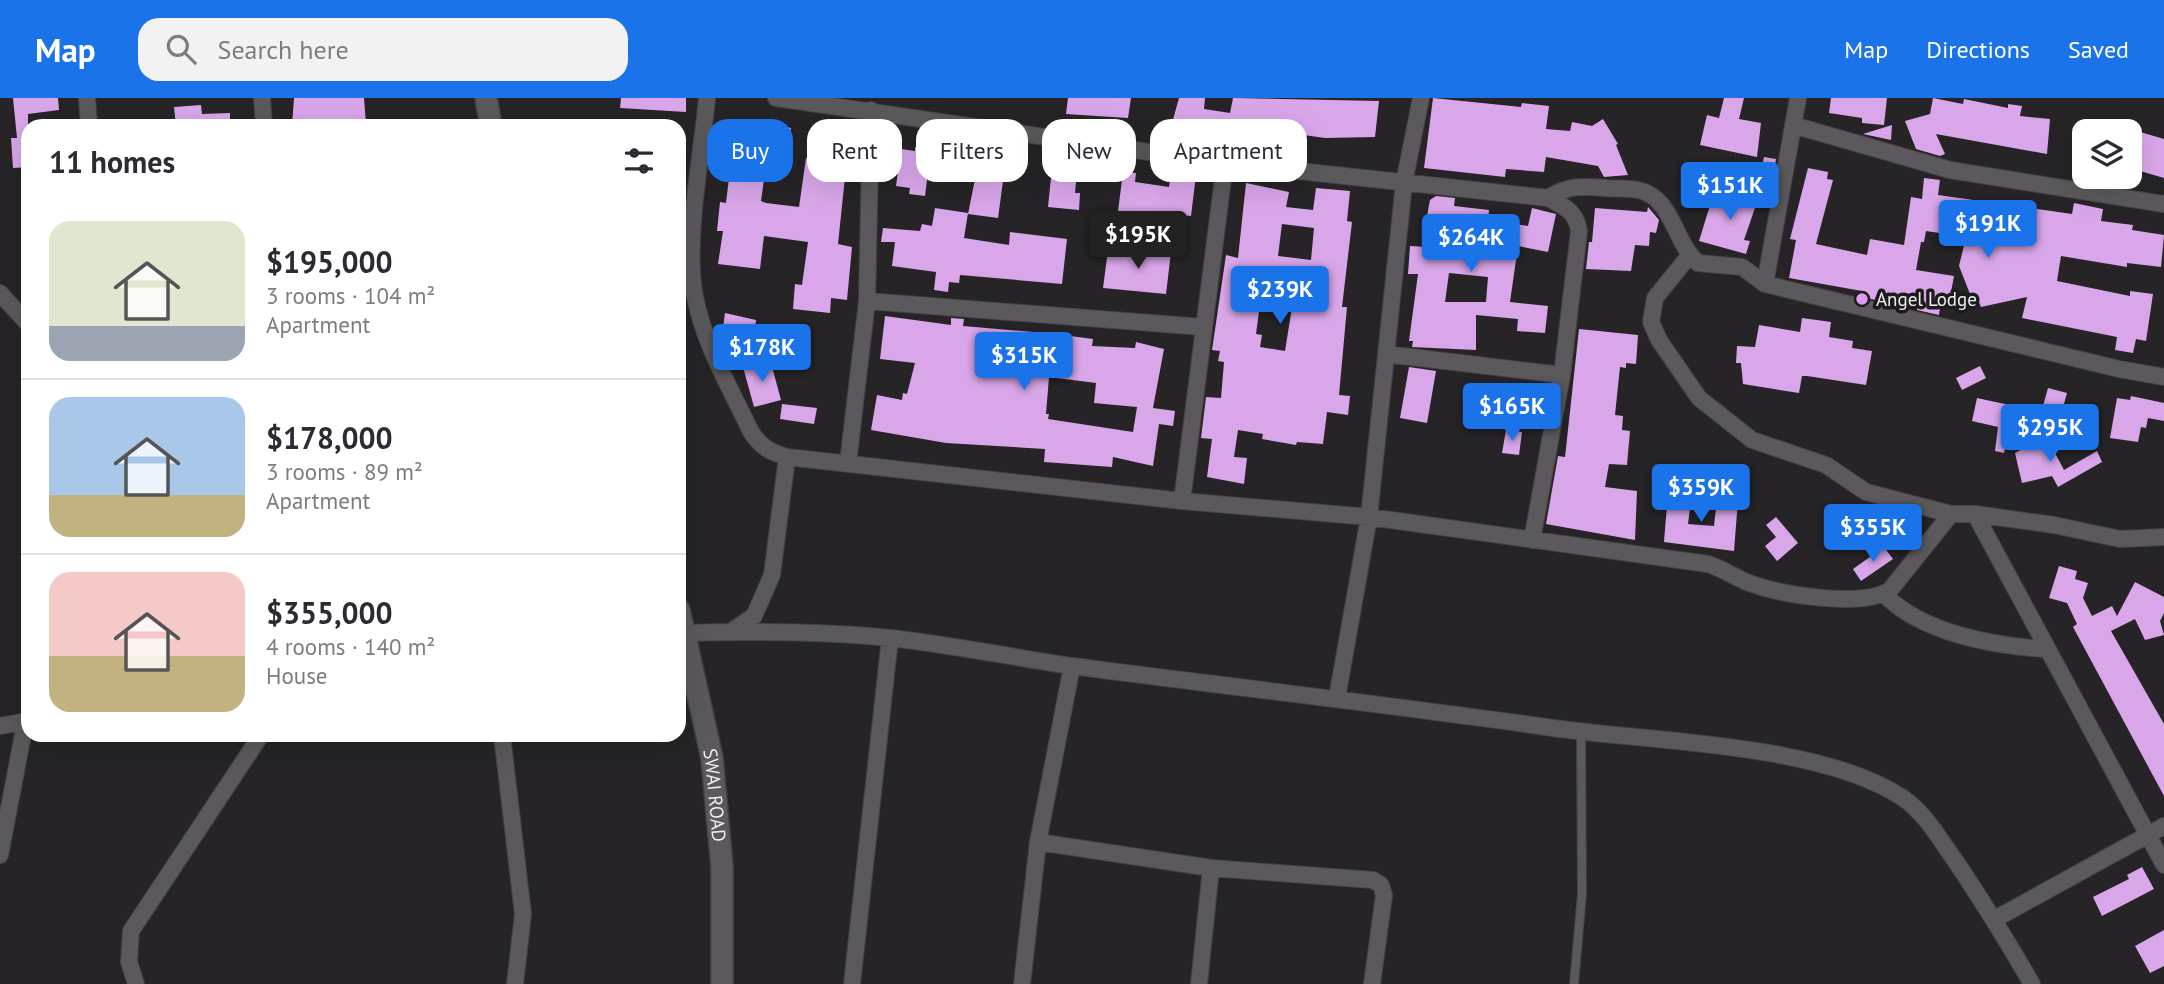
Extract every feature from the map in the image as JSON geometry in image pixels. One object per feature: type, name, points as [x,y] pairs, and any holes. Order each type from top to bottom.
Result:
[{"type":"street","points":[[86,98],[88,119]]},
{"type":"street","points":[[262,98],[264,119]]},
{"type":"street","points":[[486,98],[490,119]]},
{"type":"street","points":[[707,98],[693,240],[694,295],[710,344],[751,432],[760,445],[788,457],[1182,501],[1369,517],[1708,564],[1749,583],[1780,593],[1837,597],[1884,594],[1907,615],[1933,625],[2000,646],[2046,649]]},
{"type":"street","points":[[776,98],[1150,152]]},
{"type":"street","points":[[1337,698],[1369,517],[1404,183],[1421,98]]},
{"type":"street","points":[[1765,284],[1798,98]]},
{"type":"street","points":[[848,463],[867,301],[871,110]]},
{"type":"street","points":[[1793,125],[1950,170],[2164,204]]},
{"type":"street","points":[[1307,172],[1548,198],[1571,211],[1577,219],[1579,231],[1562,375],[1532,540]]},
{"type":"street","points":[[1182,501],[1223,182]]},
{"type":"street","points":[[1548,198],[1577,186],[1639,190],[1653,197],[1664,209],[1689,256],[1698,264],[1742,267],[1765,284],[2119,369],[2164,375]]},
{"type":"street","points":[[1689,256],[1655,298],[1651,322],[1659,340],[1699,398],[1752,440],[1826,465],[1866,492],[1951,514],[1975,514],[2054,525],[2120,539],[2164,537]]},
{"type":"street","points":[[0,293],[21,316]]},
{"type":"street","points":[[867,301],[1203,327]]},
{"type":"street","points":[[1386,354],[1562,375]]},
{"type":"street","points":[[732,631],[754,616],[772,575],[788,457]]},
{"type":"street","points":[[1884,594],[1951,514]]},
{"type":"street","points":[[1975,514],[2164,866]]},
{"type":"street","points":[[686,633],[732,631],[891,638],[1072,666],[1798,759],[1854,775],[1902,797],[1921,813],[1995,919],[2032,984]]},
{"type":"street","name":"SWAI ROAD","points":[[686,638],[712,758],[722,867],[722,984]]},
{"type":"street","points":[[852,984],[891,638]]},
{"type":"street","points":[[1022,984],[1038,842],[1072,666]]},
{"type":"street","points":[[0,726],[21,724]]},
{"type":"street","points":[[0,855],[22,742]]},
{"type":"street","points":[[136,984],[129,962],[131,931],[256,742]]},
{"type":"street","points":[[503,742],[523,914],[514,984]]},
{"type":"street","points":[[1995,919],[2164,826]]},
{"type":"street","points":[[1038,842],[1211,868],[1378,883],[1384,895],[1372,984]]},
{"type":"street","points":[[1199,984],[1211,868]]},
{"type":"lane","points":[[1574,984],[1582,894],[1581,732]]},
{"type":"building","points":[[13,98],[58,98],[59,110],[28,114],[28,119],[21,119],[21,167],[13,168],[11,138],[17,138]]},
{"type":"building","points":[[294,98],[364,98],[366,119],[292,119]]},
{"type":"building","points":[[621,98],[686,98],[686,112],[620,108]]},
{"type":"building","points":[[1068,98],[1131,98],[1128,118],[1066,114]]},
{"type":"building","points":[[1179,98],[1205,98],[1204,109],[1230,113],[1233,98],[1379,101],[1375,137],[1325,138],[1307,135],[1307,119],[1173,119]]},
{"type":"building","points":[[1433,98],[1521,107],[1522,103],[1549,106],[1546,129],[1570,131],[1572,122],[1592,126],[1603,119],[1618,144],[1616,145],[1628,175],[1604,177],[1598,166],[1546,157],[1544,172],[1506,169],[1505,177],[1424,168]]},
{"type":"building","points":[[1724,98],[1744,98],[1739,119],[1761,123],[1757,157],[1700,145],[1707,115],[1719,118]]},
{"type":"building","points":[[1831,98],[1887,98],[1884,125],[1862,123],[1862,118],[1829,113]]},
{"type":"building","points":[[1933,98],[1963,104],[1964,99],[2008,108],[2008,104],[2022,106],[2020,116],[2050,119],[2047,154],[1936,134],[1945,154],[1940,156],[1916,149],[1905,121],[1930,114]]},
{"type":"building","points":[[201,105],[202,114],[230,113],[230,119],[175,119],[174,107]]},
{"type":"building","points":[[1892,125],[1891,140],[1863,134]]},
{"type":"building","points":[[2142,133],[2164,139],[2164,178],[2142,172]]},
{"type":"building","points":[[916,147],[916,182],[927,182],[925,196],[909,194],[910,188],[896,186],[897,182],[902,182],[902,149],[915,151]]},
{"type":"building","points":[[1764,157],[1776,159],[1771,188],[1758,185]]},
{"type":"building","points":[[806,158],[807,182],[844,182],[838,244],[852,247],[847,300],[831,298],[830,313],[793,309],[795,284],[802,285],[808,242],[764,236],[760,269],[718,264],[723,231],[717,231],[720,202],[726,203],[729,182],[764,182],[761,201],[799,207]]},
{"type":"building","points":[[1808,168],[1828,172],[1827,179],[1833,180],[1816,244],[1867,255],[1870,239],[1904,245],[1911,197],[1922,199],[1924,178],[1940,180],[1938,195],[2072,214],[2074,203],[2103,209],[2101,221],[2133,225],[2132,230],[2164,235],[2161,267],[2127,263],[2127,267],[2061,256],[2057,281],[2130,296],[2130,291],[2153,294],[2146,341],[2136,339],[2133,353],[2115,350],[2117,337],[2022,318],[2027,297],[1981,307],[1977,297],[1972,299],[1959,266],[1966,237],[1926,231],[1924,242],[1921,242],[1916,270],[1954,276],[1948,308],[1940,307],[1939,315],[1917,310],[1918,304],[1885,298],[1884,302],[1867,298],[1862,291],[1789,278],[1796,240],[1790,239]]},
{"type":"building","points":[[974,182],[1003,182],[998,218],[968,214]]},
{"type":"building","points":[[1051,182],[1076,182],[1075,193],[1080,193],[1079,210],[1048,207]]},
{"type":"building","points":[[1122,182],[1169,187],[1170,182],[1195,182],[1191,216],[1145,211],[1145,215],[1137,215],[1136,221],[1117,219]]},
{"type":"building","points":[[1246,183],[1289,192],[1286,207],[1313,210],[1316,188],[1350,191],[1347,221],[1352,222],[1342,307],[1347,307],[1339,395],[1350,396],[1348,415],[1327,412],[1323,444],[1297,442],[1296,445],[1262,439],[1263,434],[1238,430],[1234,457],[1247,458],[1244,484],[1207,477],[1212,439],[1201,438],[1206,397],[1221,398],[1224,362],[1218,361],[1220,351],[1212,350],[1226,255],[1238,258]],"holes":[[[1282,224],[1314,228],[1311,260],[1278,256]],[[1262,289],[1289,291],[1289,295],[1294,295],[1285,351],[1260,347],[1262,335],[1256,334]]]},
{"type":"building","points":[[1728,188],[1759,196],[1744,240],[1750,241],[1746,254],[1699,241],[1711,202],[1724,206]]},
{"type":"building","points":[[1436,196],[1455,198],[1454,206],[1489,210],[1488,219],[1528,226],[1532,208],[1556,214],[1548,252],[1518,246],[1510,302],[1548,306],[1545,333],[1517,331],[1518,319],[1476,315],[1476,350],[1412,347],[1413,341],[1409,341],[1418,274],[1408,274],[1410,246],[1428,247],[1431,216],[1427,216],[1430,200]],"holes":[[[1449,273],[1488,277],[1486,302],[1445,302]]]},
{"type":"building","points":[[1648,207],[1659,220],[1656,233],[1650,232],[1649,246],[1635,245],[1631,271],[1586,269],[1595,208],[1647,212]]},
{"type":"building","points":[[935,208],[968,213],[964,238],[1009,245],[1010,232],[1067,239],[1062,284],[960,275],[959,283],[949,282],[948,292],[934,290],[936,272],[892,266],[895,242],[881,242],[883,228],[920,231],[922,224],[932,226]]},
{"type":"building","points":[[1108,250],[1147,254],[1147,250],[1171,252],[1166,294],[1103,288]]},
{"type":"building","points":[[725,313],[756,320],[753,346],[721,342]]},
{"type":"building","points":[[885,316],[951,325],[951,318],[964,319],[963,326],[1045,333],[1044,339],[1069,342],[1070,336],[1093,339],[1092,346],[1135,348],[1136,342],[1164,349],[1153,408],[1175,411],[1173,426],[1159,424],[1153,466],[1113,457],[1112,467],[1044,462],[1045,449],[946,443],[871,430],[877,395],[902,400],[903,393],[907,394],[915,363],[880,359]],"holes":[[[1049,377],[1096,383],[1094,403],[1137,407],[1133,432],[1048,419],[1049,414],[1046,414]]]},
{"type":"building","points":[[1802,318],[1831,322],[1829,337],[1853,341],[1852,348],[1872,351],[1866,385],[1802,376],[1799,393],[1743,384],[1741,363],[1736,363],[1737,346],[1755,347],[1759,325],[1800,332]]},
{"type":"building","points":[[1579,329],[1638,335],[1636,364],[1626,363],[1626,368],[1620,367],[1615,415],[1623,416],[1622,430],[1630,431],[1627,465],[1609,464],[1605,487],[1637,491],[1635,540],[1546,524],[1558,456],[1565,457]]},
{"type":"building","points":[[759,362],[771,363],[781,400],[754,407],[743,367]]},
{"type":"building","points":[[1980,366],[1986,378],[1962,390],[1956,378]]},
{"type":"building","points":[[1409,367],[1436,371],[1427,423],[1400,418]]},
{"type":"building","points":[[1509,383],[1537,386],[1535,406],[1506,403]]},
{"type":"building","points":[[2048,388],[2067,393],[2062,411],[2043,406]]},
{"type":"building","points":[[2131,396],[2164,403],[2164,421],[2148,418],[2146,428],[2141,427],[2138,442],[2110,438],[2117,398],[2130,400]]},
{"type":"building","points":[[1977,398],[2014,406],[2004,453],[1995,451],[1998,427],[1972,421]]},
{"type":"building","points":[[782,404],[817,408],[814,424],[780,419]]},
{"type":"building","points":[[1506,430],[1522,432],[1519,455],[1502,453]]},
{"type":"building","points":[[2046,436],[2064,470],[2097,451],[2102,462],[2058,487],[2052,476],[2022,483],[2015,453]]},
{"type":"building","points":[[1680,492],[1692,493],[1688,524],[1714,526],[1717,498],[1738,500],[1734,551],[1664,542],[1668,493],[1680,495]]},
{"type":"building","points":[[1776,517],[1798,543],[1777,561],[1765,546],[1776,537],[1766,525]]},
{"type":"building","points":[[1884,547],[1893,559],[1861,581],[1853,569]]},
{"type":"building","points":[[2059,566],[2077,571],[2075,579],[2088,583],[2083,598],[2092,616],[2112,606],[2117,616],[2135,582],[2164,597],[2164,613],[2160,621],[2164,635],[2145,640],[2135,619],[2111,631],[2164,724],[2164,796],[2073,627],[2077,624],[2067,603],[2049,598]]},
{"type":"building","points":[[2142,867],[2154,889],[2102,916],[2093,897],[2129,879],[2127,875]]},
{"type":"building","points":[[2164,930],[2164,966],[2150,973],[2135,946]]},
{"type":"place","name":"Angel Lodge","points":[[1862,299]]}]
